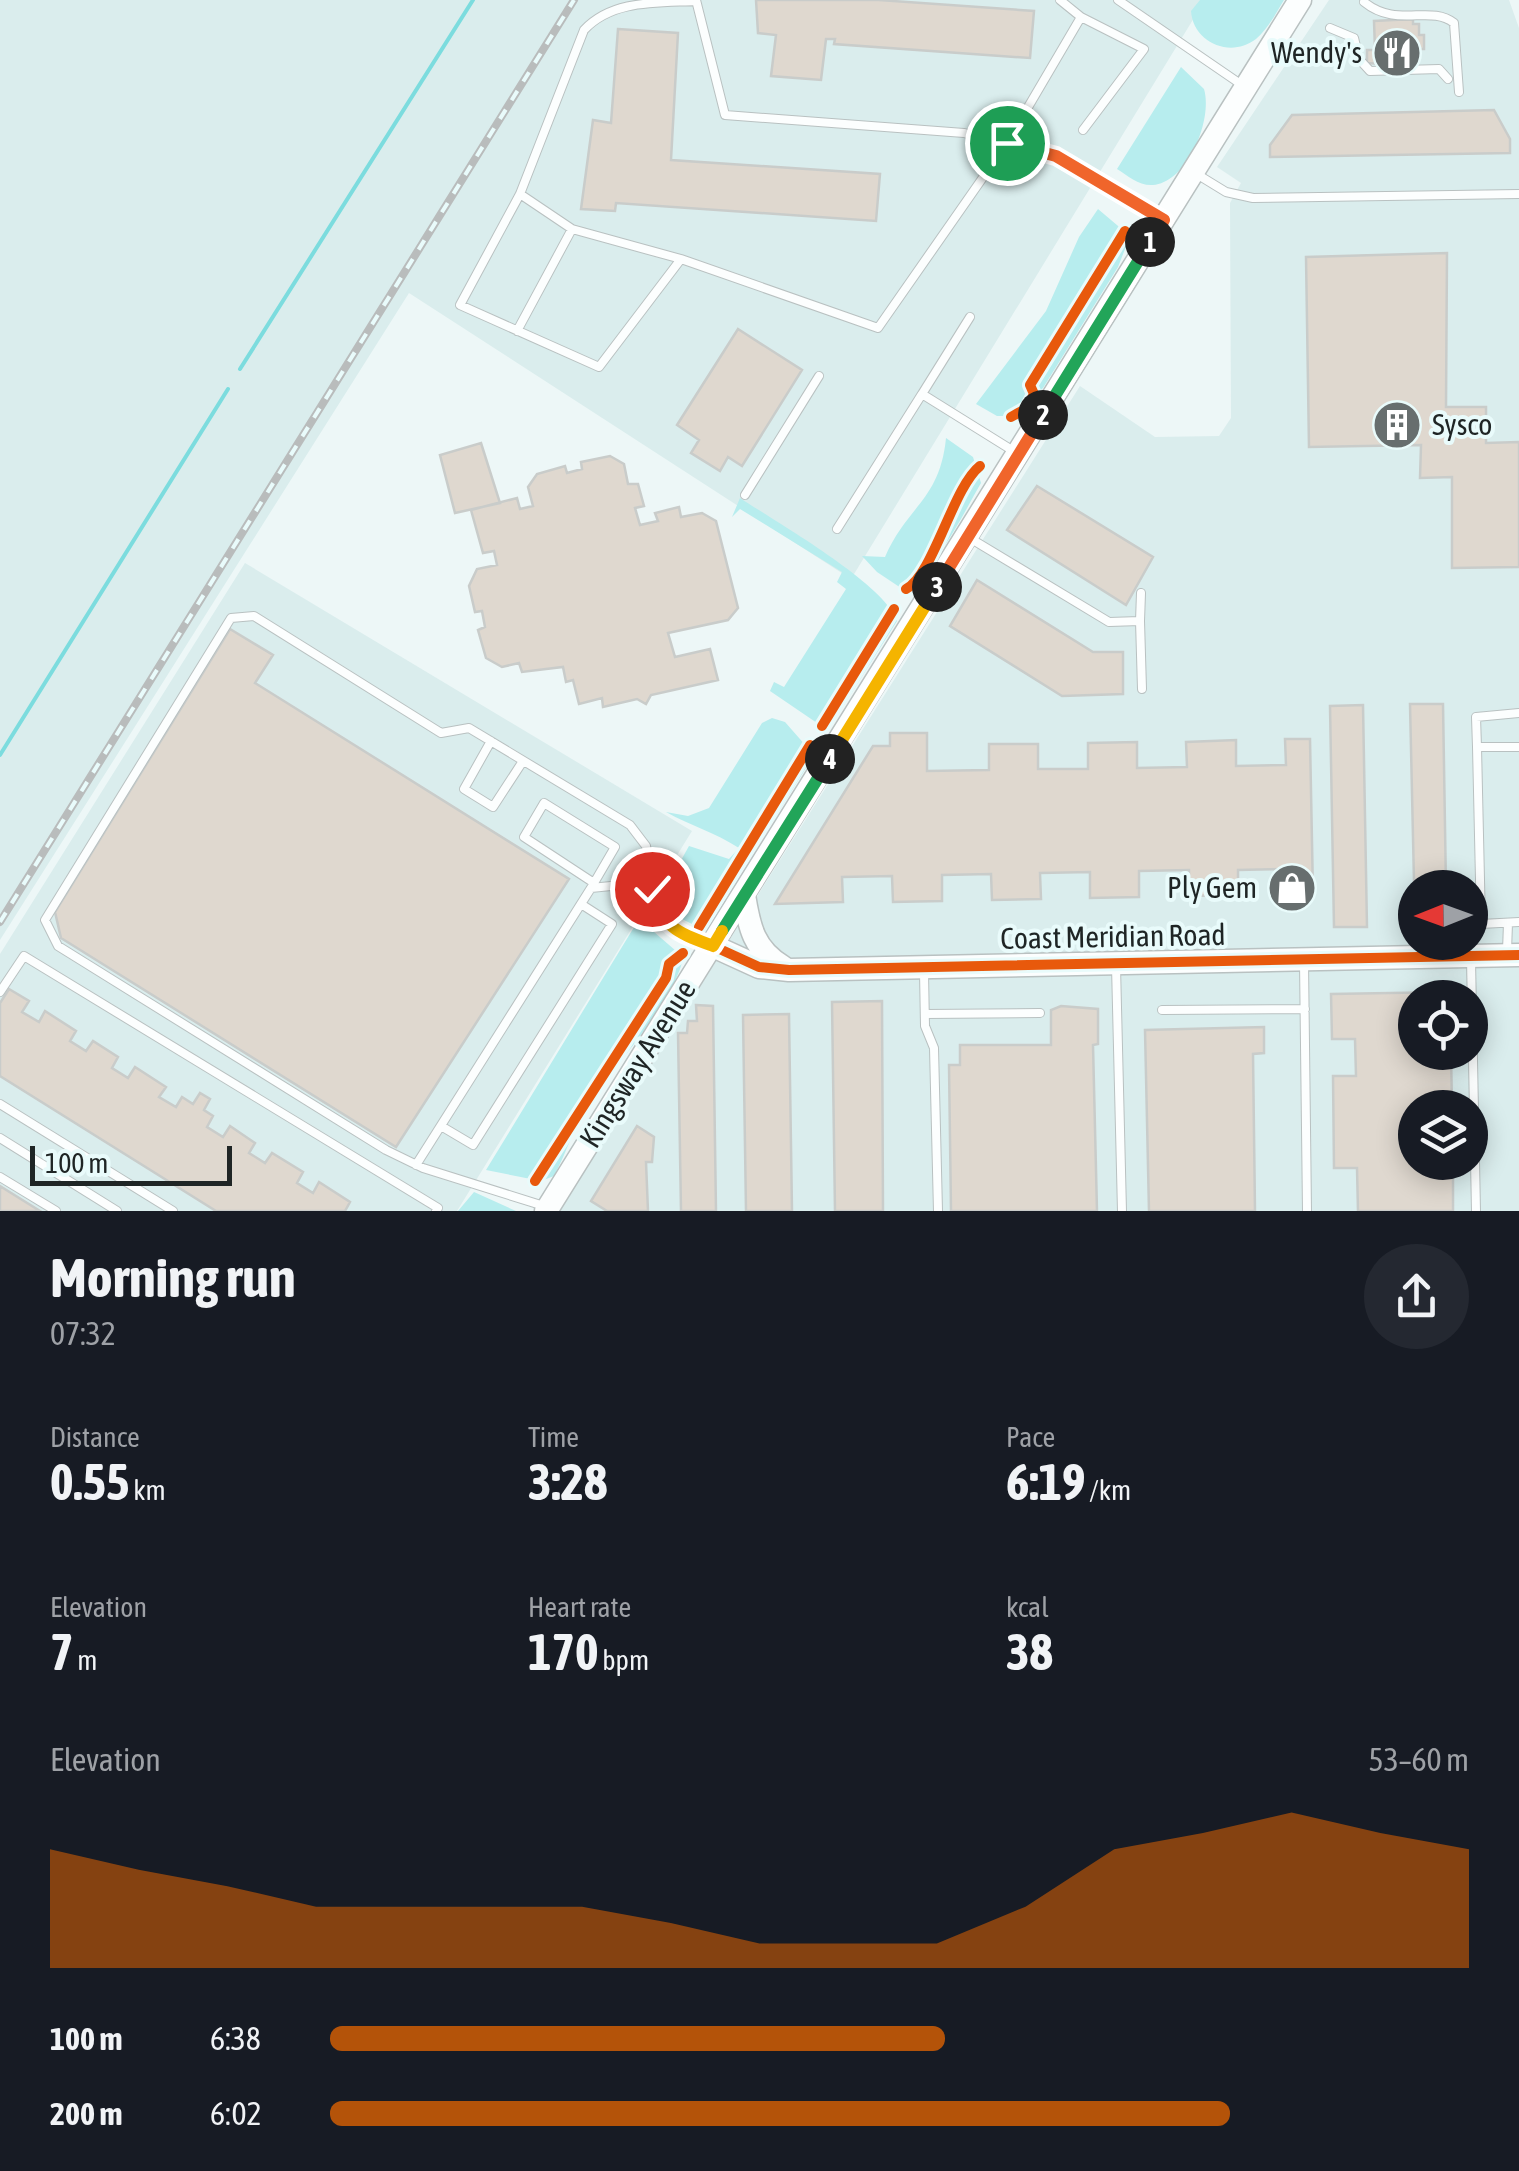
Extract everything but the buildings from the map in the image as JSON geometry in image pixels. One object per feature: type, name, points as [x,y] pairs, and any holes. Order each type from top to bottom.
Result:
[{"type":"main road","name":"Kingsway Avenue","points":[[549,1210],[1300,0]]},
{"type":"main road","points":[[744,896],[759,948],[790,970]]},
{"type":"main road","name":"Coast Meridian Road","points":[[713,946],[759,967],[790,970],[1398,957]]},
{"type":"main road","name":"Coast Meridian Road","points":[[1488,956],[1513,955]]},
{"type":"lane","points":[[1060,0],[1081,17],[1144,50],[1083,130]]},
{"type":"lane","points":[[1118,0],[1246,87]]},
{"type":"lane","points":[[1131,9],[1137,0]]},
{"type":"lane","points":[[682,260],[599,368],[460,305],[520,194],[584,30],[597,14],[618,4],[696,1],[725,115],[964,132],[1056,156],[1164,220]]},
{"type":"lane","points":[[1364,2],[1382,16],[1440,16],[1454,23],[1458,92]]},
{"type":"lane","points":[[520,194],[572,229],[682,260],[878,328],[1007,143],[1081,17]]},
{"type":"lane","points":[[1330,28],[1354,38],[1359,59],[1370,71],[1439,69],[1448,79]]},
{"type":"lane","points":[[1194,171],[1226,192],[1253,198],[1519,194]]},
{"type":"lane","points":[[517,331],[572,229]]},
{"type":"lane","points":[[838,529],[970,318]]},
{"type":"lane","points":[[745,495],[819,376]]},
{"type":"lane","points":[[922,394],[1019,454]]},
{"type":"lane","points":[[968,537],[1108,622],[1140,621]]},
{"type":"lane","points":[[1140,592],[1142,690]]},
{"type":"lane","points":[[549,1210],[416,1165],[58,946],[45,920],[230,618],[254,616],[441,734],[469,728],[630,825],[646,846],[660,918],[683,934],[713,946]]},
{"type":"lane","points":[[1519,713],[1476,716],[1481,924],[1519,922]]},
{"type":"lane","points":[[491,742],[464,789],[494,807],[524,761]]},
{"type":"lane","points":[[1477,747],[1519,748]]},
{"type":"lane","points":[[416,1165],[593,885],[615,847],[544,803],[524,837],[593,885],[651,882]]},
{"type":"lane","points":[[440,1126],[473,1145],[612,924],[581,904]]},
{"type":"lane","points":[[1508,923],[1513,955]]},
{"type":"lane","points":[[0,992],[24,956],[438,1208],[436,1211]]},
{"type":"lane","points":[[1304,958],[1307,1211]]},
{"type":"lane","points":[[1471,960],[1476,1211]]},
{"type":"lane","points":[[1116,962],[1122,1211]]},
{"type":"lane","points":[[924,966],[925,1014],[934,1048],[938,1211]]},
{"type":"lane","points":[[1162,1010],[1305,1009]]},
{"type":"lane","points":[[925,1014],[1040,1013]]},
{"type":"lane","points":[[0,1104],[173,1211]]},
{"type":"lane","points":[[0,1138],[117,1211]]},
{"type":"lane","points":[[0,1178],[56,1211]]},
{"type":"shaded area","points":[[0,0],[1205,0],[851,579],[409,293],[0,940]]},
{"type":"shaded area","points":[[1200,0],[1284,0],[1256,39],[1246,45],[1225,47],[1206,39],[1193,22],[1191,11]]},
{"type":"shaded area","points":[[1329,0],[1509,0],[1519,28],[1519,1211],[558,1211],[1080,386],[1155,437],[1219,436],[1231,418],[1230,203],[1241,183],[1217,167]]},
{"type":"shaded area","points":[[1181,67],[1204,89],[1201,132],[1177,173],[1166,181],[1143,184],[1117,169]]},
{"type":"shaded area","points":[[1098,209],[1124,231],[1127,244],[1118,267],[1043,388],[1011,416],[997,416],[976,404],[1046,311],[1079,237]]},
{"type":"shaded area","points":[[946,438],[973,457],[981,483],[936,558],[901,588],[862,556],[885,557],[937,476]]},
{"type":"shaded area","points":[[740,498],[852,572],[888,606],[897,621],[832,724],[817,723],[770,691],[774,682],[784,687],[846,589],[837,582],[842,572],[740,509],[732,517]]},
{"type":"shaded area","points":[[245,563],[692,831],[457,1211],[0,1211],[0,954]]},
{"type":"shaded area","points":[[772,718],[785,722],[814,755],[708,924],[696,926],[672,914],[665,889],[689,846],[729,859],[739,848],[666,812],[688,816],[709,808],[762,723]]},
{"type":"shaded area","points":[[639,919],[683,957],[660,1008],[589,1103],[554,1176],[541,1181],[486,1170]]},
{"type":"shaded area","points":[[474,1192],[516,1211],[458,1211]]},
{"type":"waterway","points":[[240,369],[473,0]]},
{"type":"waterway","points":[[0,755],[228,389]]},
{"type":"railway","points":[[0,922],[574,0]]},
{"type":"cycle path","points":[[1011,417],[1027,408],[1034,394],[1030,385],[1125,231]]},
{"type":"cycle path","points":[[906,589],[925,567],[961,492],[980,466]]},
{"type":"cycle path","points":[[822,726],[894,609]]},
{"type":"cycle path","points":[[699,927],[810,745]]},
{"type":"cycle path","points":[[713,946],[759,967],[789,970],[1519,955]]},
{"type":"cycle path","points":[[535,1181],[666,978],[669,964],[683,953]]},
{"type":"place","name":"Wendy's","points":[[1397,53]]},
{"type":"place","name":"Sysco","points":[[1397,425]]},
{"type":"place","name":"Ply Gem","points":[[1292,888]]},
{"type":"route","points":[[652,889],[660,918],[683,934],[713,946],[1164,220],[1056,156],[1007,143]]}]
